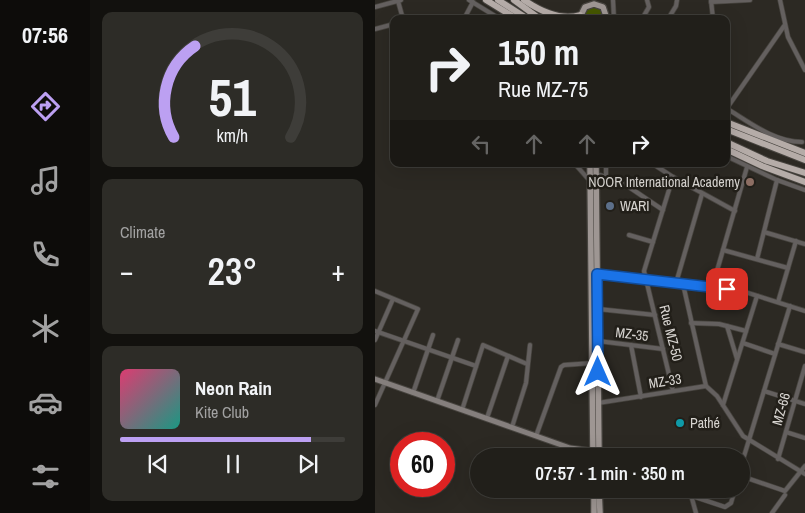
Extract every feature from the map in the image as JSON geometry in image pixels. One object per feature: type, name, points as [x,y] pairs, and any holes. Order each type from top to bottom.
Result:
[{"type":"highway","points":[[486,0],[510,15]]},
{"type":"highway","points":[[498,0],[522,15]]},
{"type":"highway","points":[[514,0],[535,15]]},
{"type":"highway","points":[[524,0],[549,14],[556,15]]},
{"type":"highway","points":[[730,124],[788,148],[805,153]]},
{"type":"highway","points":[[730,131],[805,160]]},
{"type":"highway","points":[[730,144],[767,161],[803,173]]},
{"type":"highway","points":[[730,151],[762,166],[805,182]]},
{"type":"main road","points":[[580,15],[589,2],[599,3],[605,10],[606,15]]},
{"type":"main road","points":[[590,167],[593,448]]},
{"type":"main road","points":[[596,167],[599,448]]},
{"type":"main road","points":[[594,498],[594,513]]},
{"type":"main road","points":[[599,498],[599,513]]},
{"type":"street","points":[[375,7],[400,0],[402,15]]},
{"type":"street","points":[[613,0],[614,15]]},
{"type":"street","points":[[645,15],[649,8],[647,0]]},
{"type":"street","points":[[670,15],[677,0]]},
{"type":"street","points":[[713,15],[711,1],[750,0]]},
{"type":"street","points":[[780,0],[784,26],[793,49],[805,70]]},
{"type":"street","points":[[466,15],[471,1],[494,15]]},
{"type":"street","points":[[375,29],[390,25]]},
{"type":"street","points":[[730,102],[784,26]]},
{"type":"street","points":[[730,110],[761,129],[785,140],[804,142]]},
{"type":"street","points":[[788,148],[804,142]]},
{"type":"street","points":[[730,158],[777,180],[805,190]]},
{"type":"street","points":[[578,167],[591,182]]},
{"type":"street","points":[[606,167],[606,176]]},
{"type":"street","points":[[657,167],[673,178],[735,211]]},
{"type":"street","points":[[712,288],[747,167]]},
{"type":"street","points":[[596,174],[620,181],[663,210]]},
{"type":"street","points":[[645,280],[643,271],[673,178]]},
{"type":"street","points":[[757,260],[777,180]]},
{"type":"street","points":[[676,283],[703,194]]},
{"type":"street","points":[[764,232],[805,244]]},
{"type":"street","points":[[629,235],[653,242]]},
{"type":"street","points":[[779,302],[796,241]]},
{"type":"street","points":[[723,250],[788,268]]},
{"type":"street","points":[[597,274],[742,291],[805,311]]},
{"type":"street","name":"Rue MZ-50","points":[[645,280],[673,391]]},
{"type":"street","points":[[683,284],[706,386],[714,392],[738,430],[748,441],[803,473]]},
{"type":"street","points":[[375,291],[418,309],[375,405]]},
{"type":"street","points":[[723,405],[757,296]]},
{"type":"street","points":[[375,340],[393,298]]},
{"type":"street","points":[[746,448],[790,306]]},
{"type":"street","points":[[598,309],[655,315]]},
{"type":"street","points":[[691,323],[727,326],[746,331]]},
{"type":"street","points":[[727,326],[737,359]]},
{"type":"street","points":[[377,332],[404,343],[476,366]]},
{"type":"street","points":[[413,393],[433,335]]},
{"type":"street","points":[[437,401],[458,340]]},
{"type":"street","name":"MZ-35","points":[[598,341],[663,348]]},
{"type":"street","points":[[743,343],[775,354]]},
{"type":"street","points":[[778,344],[805,352]]},
{"type":"street","points":[[462,410],[483,345],[527,364]]},
{"type":"street","points":[[512,427],[526,383],[530,345]]},
{"type":"street","points":[[631,345],[641,396]]},
{"type":"street","points":[[487,418],[508,356]]},
{"type":"street","points":[[536,436],[561,368],[564,365],[593,363]]},
{"type":"street","name":"MZ-66","points":[[778,458],[805,366]]},
{"type":"street","points":[[803,374],[805,379]]},
{"type":"street","points":[[375,379],[570,448]]},
{"type":"street","name":"MZ-33","points":[[599,404],[706,386]]},
{"type":"street","points":[[763,391],[805,404]]},
{"type":"street","points":[[786,432],[805,438]]},
{"type":"street","points":[[750,479],[785,491],[803,473],[805,466]]},
{"type":"street","points":[[772,513],[785,495]]},
{"type":"street","points":[[692,498],[696,513]]},
{"type":"street","points":[[700,498],[725,506],[731,503],[732,498]]},
{"type":"green space","points":[[590,6],[601,10],[602,15],[581,15]]},
{"type":"place","name":"NOOR International Academy","points":[[750,182]]},
{"type":"place","name":"WARI","points":[[610,206]]},
{"type":"place","name":"Pathé","points":[[680,423]]},
{"type":"route","points":[[598,372],[597,274],[727,289]]}]
